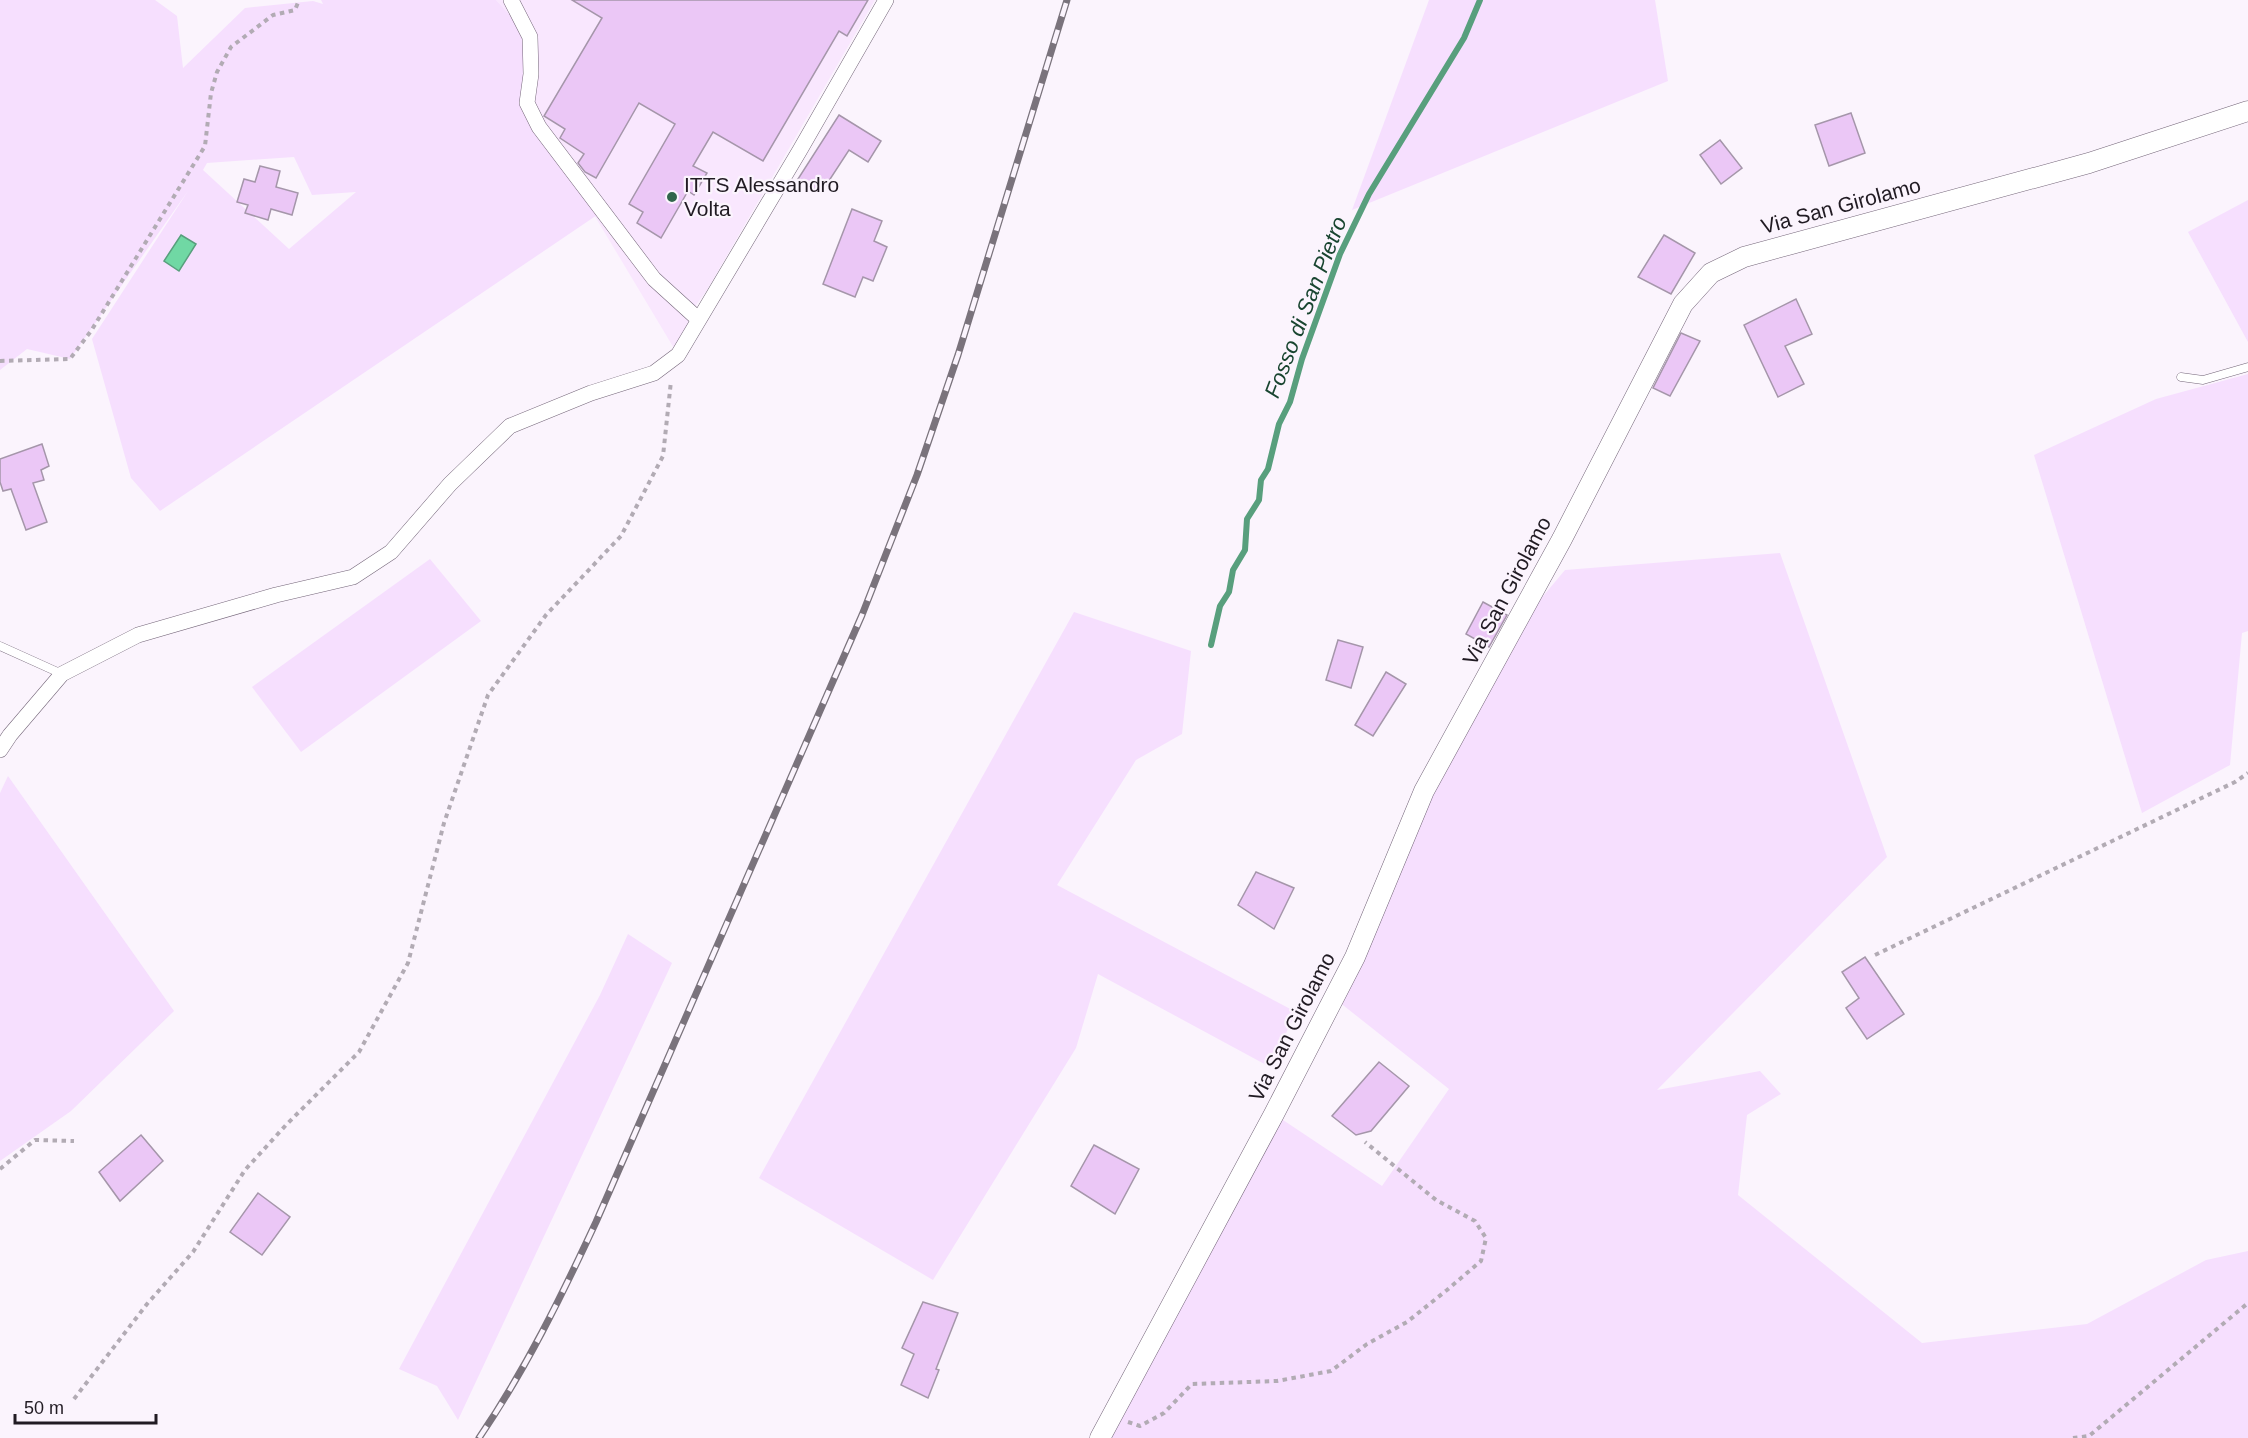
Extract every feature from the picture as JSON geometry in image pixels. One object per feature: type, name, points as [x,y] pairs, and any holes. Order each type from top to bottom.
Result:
[{"type":"street","points":[[511,0],[530,37],[531,74],[527,103],[539,127],[654,279],[698,319]]},
{"type":"street","points":[[0,750],[9,735],[62,674],[138,635],[276,595],[353,577],[391,552],[450,484],[510,426],[591,393],[654,373],[678,355],[886,0]]},
{"type":"street","name":"Via San Girolamo","points":[[1100,1438],[1274,1114],[1355,957],[1424,791],[1562,539],[1683,304],[1711,273],[1744,257],[2089,163],[2248,111]]},
{"type":"lane","points":[[2181,378],[2203,380],[2248,367]]},
{"type":"lane","points":[[0,646],[62,674]]},
{"type":"path","points":[[0,362],[70,359],[91,331],[205,146],[211,93],[217,72],[231,47],[273,15],[295,10],[299,0]]},
{"type":"path","points":[[74,1399],[147,1304],[194,1252],[245,1170],[286,1125],[359,1053],[408,963],[444,823],[488,695],[546,615],[621,536],[663,456],[668,390],[678,355]]},
{"type":"path","points":[[1875,955],[2235,782],[2248,773]]},
{"type":"path","points":[[0,1169],[35,1140],[74,1141]]},
{"type":"path","points":[[1112,1415],[1140,1426],[1164,1413],[1192,1384],[1276,1381],[1331,1371],[1367,1344],[1407,1322],[1481,1261],[1486,1238],[1475,1221],[1436,1200],[1365,1142]]},
{"type":"path","points":[[2073,1438],[2089,1437],[2248,1303]]},
{"type":"shaded area","points":[[0,0],[155,0],[177,16],[183,68],[245,8],[313,1],[323,4],[321,0],[496,0],[530,37],[527,103],[603,211],[160,511],[131,478],[92,339],[188,191],[70,359],[27,349],[0,370]],"holes":[[[294,157],[312,195],[356,192],[289,249],[203,170],[207,163]]]},
{"type":"shaded area","name":"ITTS Alessandro Volta","points":[[496,0],[875,0],[707,290],[691,312],[678,355],[527,103],[530,37]]},
{"type":"shaded area","points":[[1429,0],[1655,0],[1668,81],[1352,210]]},
{"type":"shaded area","points":[[2248,200],[2248,342],[2188,232]]},
{"type":"shaded area","points":[[181,235],[196,244],[179,271],[164,261]]},
{"type":"shaded area","points":[[2248,374],[2248,631],[2242,633],[2230,765],[2142,813],[2034,455],[2156,399]]},
{"type":"shaded area","points":[[1780,553],[1887,857],[1657,1090],[1760,1071],[1781,1094],[1747,1115],[1738,1195],[1922,1343],[2087,1324],[2206,1260],[2248,1251],[2248,1438],[1100,1438],[1274,1114],[1382,1186],[1449,1089],[1334,998],[1424,791],[1509,637],[1565,570]]},
{"type":"shaded area","points":[[430,559],[481,621],[301,752],[252,687]]},
{"type":"shaded area","points":[[1074,612],[1191,651],[1182,734],[1136,760],[1057,885],[1296,1012],[1270,1067],[1098,974],[1076,1048],[933,1280],[759,1178]]},
{"type":"shaded area","points":[[8,776],[174,1011],[71,1111],[0,1161],[0,793]]},
{"type":"shaded area","points":[[628,934],[672,963],[458,1420],[437,1386],[399,1369],[600,995]]},
{"type":"building","points":[[572,0],[868,0],[847,36],[839,31],[763,161],[713,132],[693,166],[707,173],[694,195],[688,191],[661,238],[637,223],[643,212],[629,204],[675,124],[639,103],[596,178],[585,172],[578,163],[584,154],[560,138],[565,129],[544,116],[602,18]]},
{"type":"building","points":[[1851,113],[1865,153],[1829,166],[1815,125]]},
{"type":"building","points":[[839,115],[881,141],[868,162],[849,150],[821,193],[798,179]]},
{"type":"building","points":[[1720,140],[1742,168],[1721,184],[1700,155]]},
{"type":"building","points":[[260,166],[280,171],[276,187],[298,193],[292,215],[271,209],[268,220],[245,213],[248,205],[237,202],[244,179],[255,182]]},
{"type":"building","points":[[852,209],[882,221],[874,241],[887,247],[873,281],[863,277],[855,297],[823,284]]},
{"type":"building","points":[[1664,235],[1695,253],[1671,294],[1638,277]]},
{"type":"building","points":[[1796,299],[1812,334],[1785,346],[1804,384],[1778,397],[1744,325]]},
{"type":"building","points":[[1681,333],[1700,341],[1670,396],[1653,388]]},
{"type":"building","points":[[42,444],[49,466],[41,470],[44,480],[33,483],[47,522],[26,530],[11,489],[3,491],[0,482],[0,459]]},
{"type":"building","points":[[1483,602],[1507,615],[1489,647],[1466,634]]},
{"type":"building","points":[[1338,640],[1363,647],[1351,688],[1326,680]]},
{"type":"building","points":[[1386,672],[1406,684],[1373,736],[1355,725]]},
{"type":"building","points":[[1256,872],[1294,888],[1274,929],[1238,905]]},
{"type":"building","points":[[1865,957],[1904,1014],[1867,1039],[1846,1008],[1859,998],[1842,972]]},
{"type":"building","points":[[1379,1062],[1409,1086],[1371,1131],[1356,1135],[1332,1116]]},
{"type":"building","points":[[141,1135],[163,1161],[120,1201],[99,1172]]},
{"type":"building","points":[[1094,1145],[1139,1169],[1115,1214],[1071,1186]]},
{"type":"building","points":[[258,1193],[290,1217],[262,1255],[230,1232]]},
{"type":"building","points":[[923,1302],[958,1313],[936,1369],[939,1370],[928,1398],[901,1385],[914,1354],[902,1348]]},
{"type":"waterway","name":"Fosso di San Pietro","points":[[1211,645],[1220,606],[1229,592],[1233,570],[1245,550],[1247,519],[1259,500],[1261,480],[1268,469],[1279,424],[1290,402],[1302,359],[1340,254],[1369,194],[1464,38],[1480,0]]},
{"type":"railway","points":[[479,1438],[512,1386],[570,1278],[862,615],[917,475],[958,355],[1067,0]]},
{"type":"place","name":"ITTS Alessandro Volta","points":[[672,197]]}]
